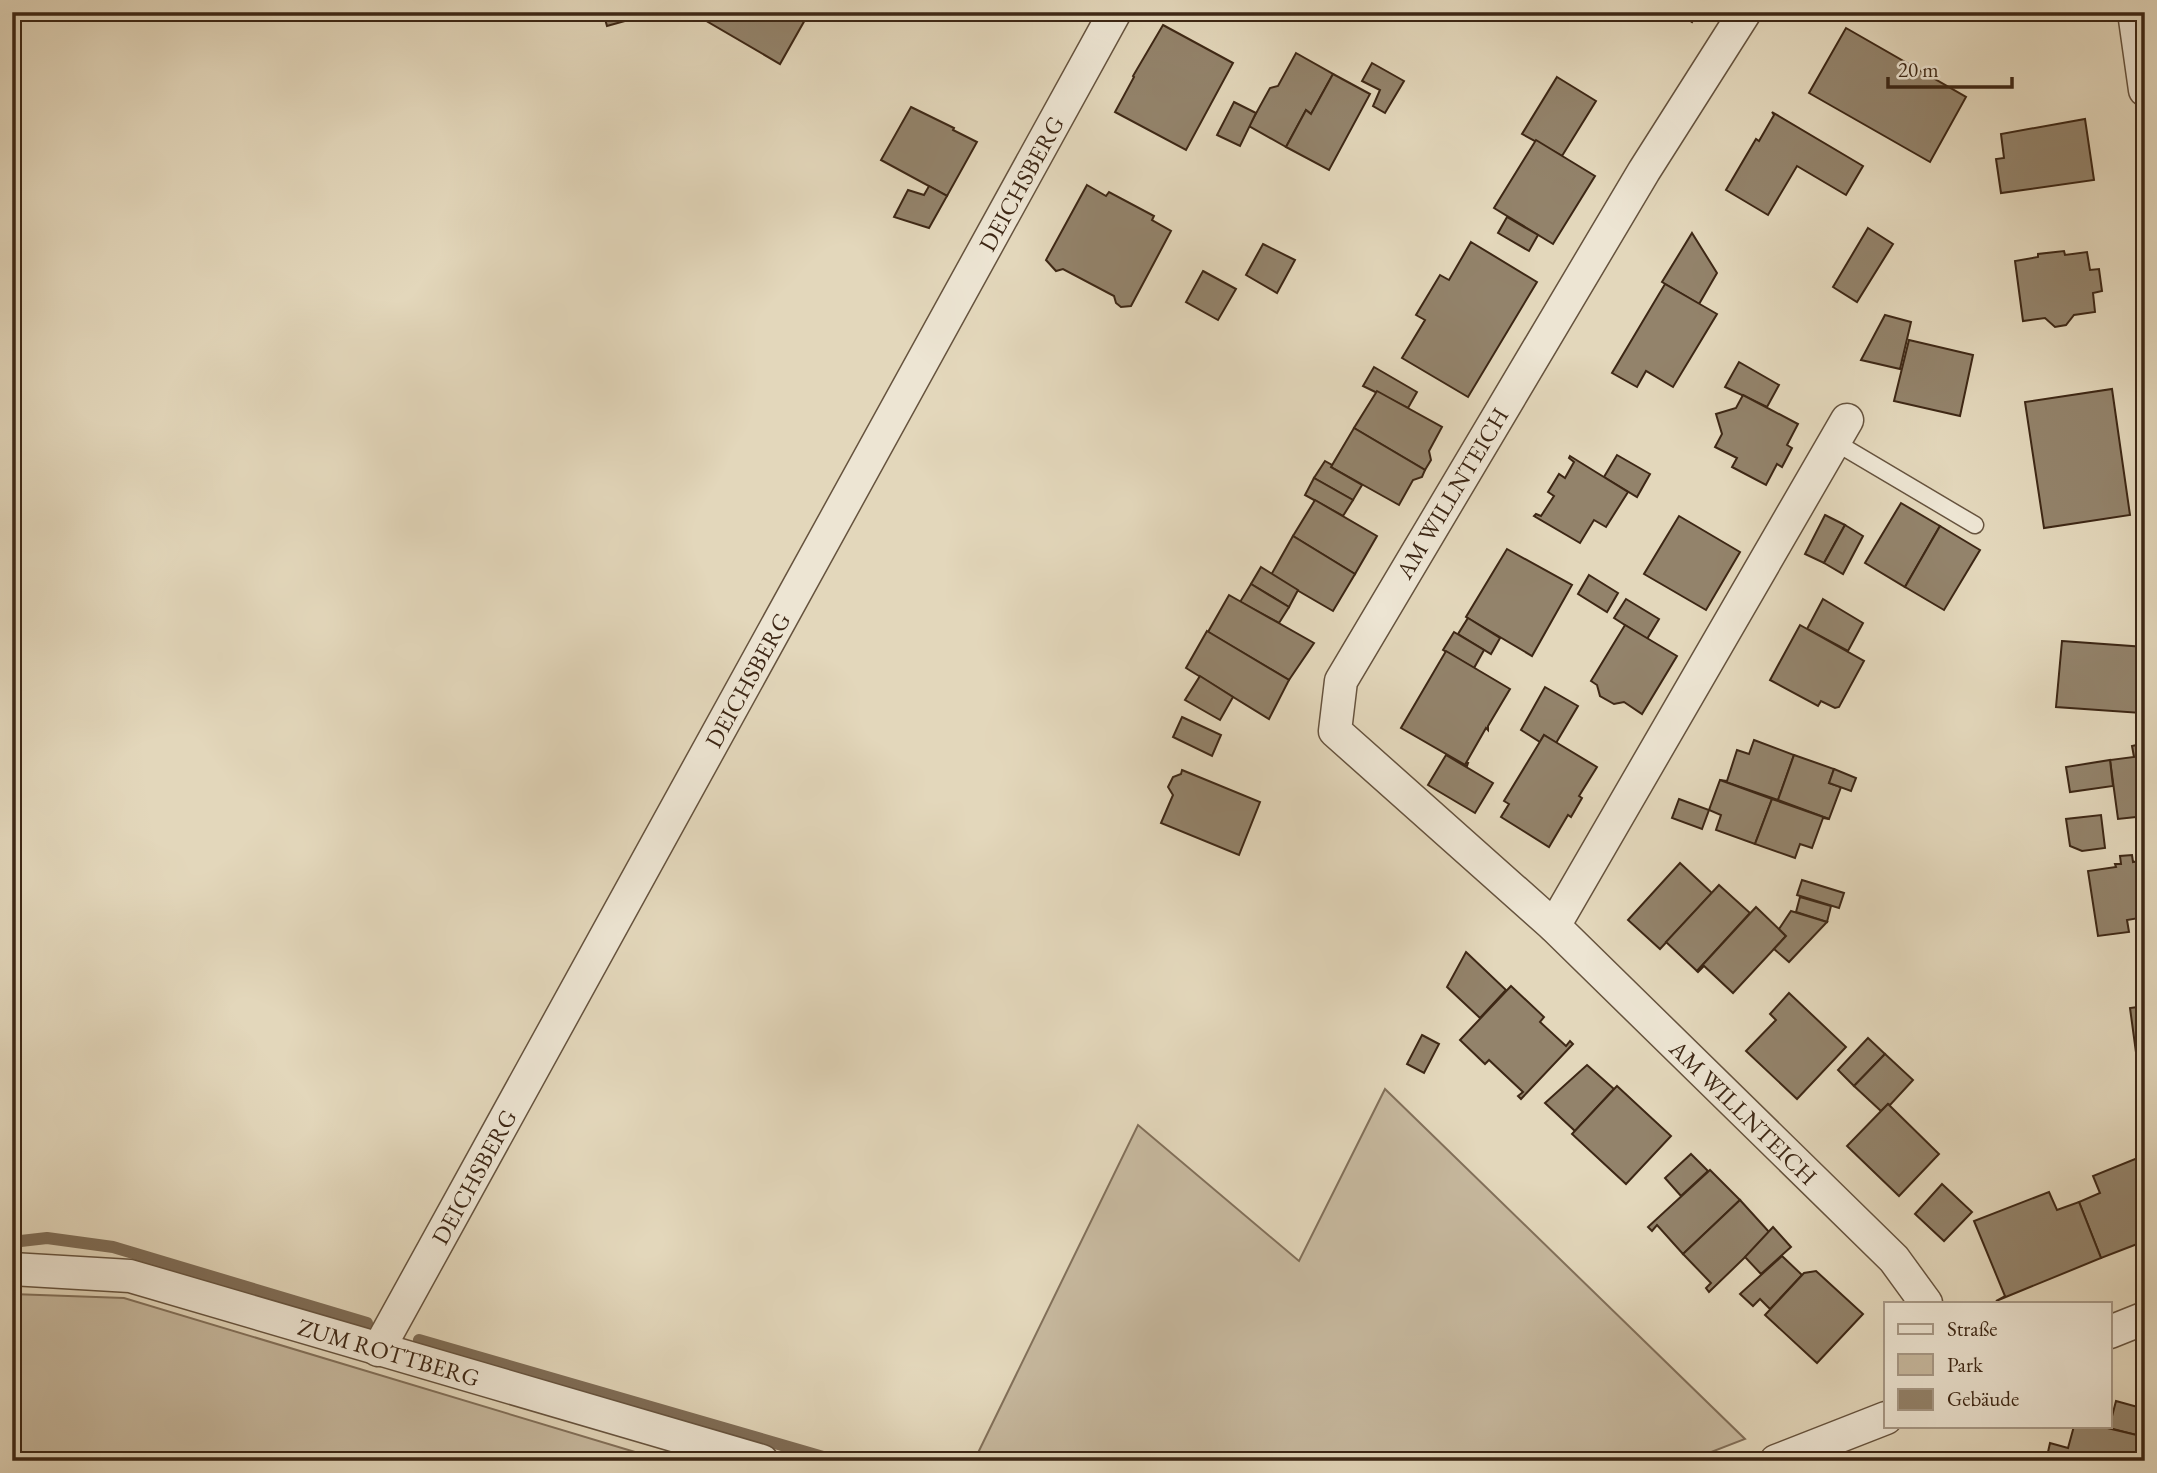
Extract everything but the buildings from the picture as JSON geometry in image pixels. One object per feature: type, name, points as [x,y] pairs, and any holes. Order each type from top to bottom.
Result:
[{"type":"street","name":"DEICHSBERG","points":[[378,1350],[1115,12]]},
{"type":"street","name":"AM WILLNTEICH","points":[[1745,12],[1644,170],[1340,681],[1335,731],[1555,926],[1894,1259],[1925,1302]]},
{"type":"street","points":[[2134,12],[2145,90]]},
{"type":"street","points":[[1555,926],[1841,431]]},
{"type":"street","name":"ZUM ROTTBERG","points":[[12,1269],[130,1276],[762,1461]]},
{"type":"street","points":[[2112,1331],[2145,1318]]},
{"type":"street","points":[[1776,1461],[1884,1419]]},
{"type":"lane","points":[[1841,431],[1975,525]]},
{"type":"green space","points":[[1385,1089],[1745,1439],[1688,1461],[974,1461],[1138,1125],[1299,1261]]},
{"type":"green space","points":[[12,1294],[124,1298],[665,1461],[12,1461]]},
{"type":"waterway","points":[[12,1242],[47,1238],[113,1247],[367,1323]]},
{"type":"waterway","points":[[419,1340],[837,1461]]}]
